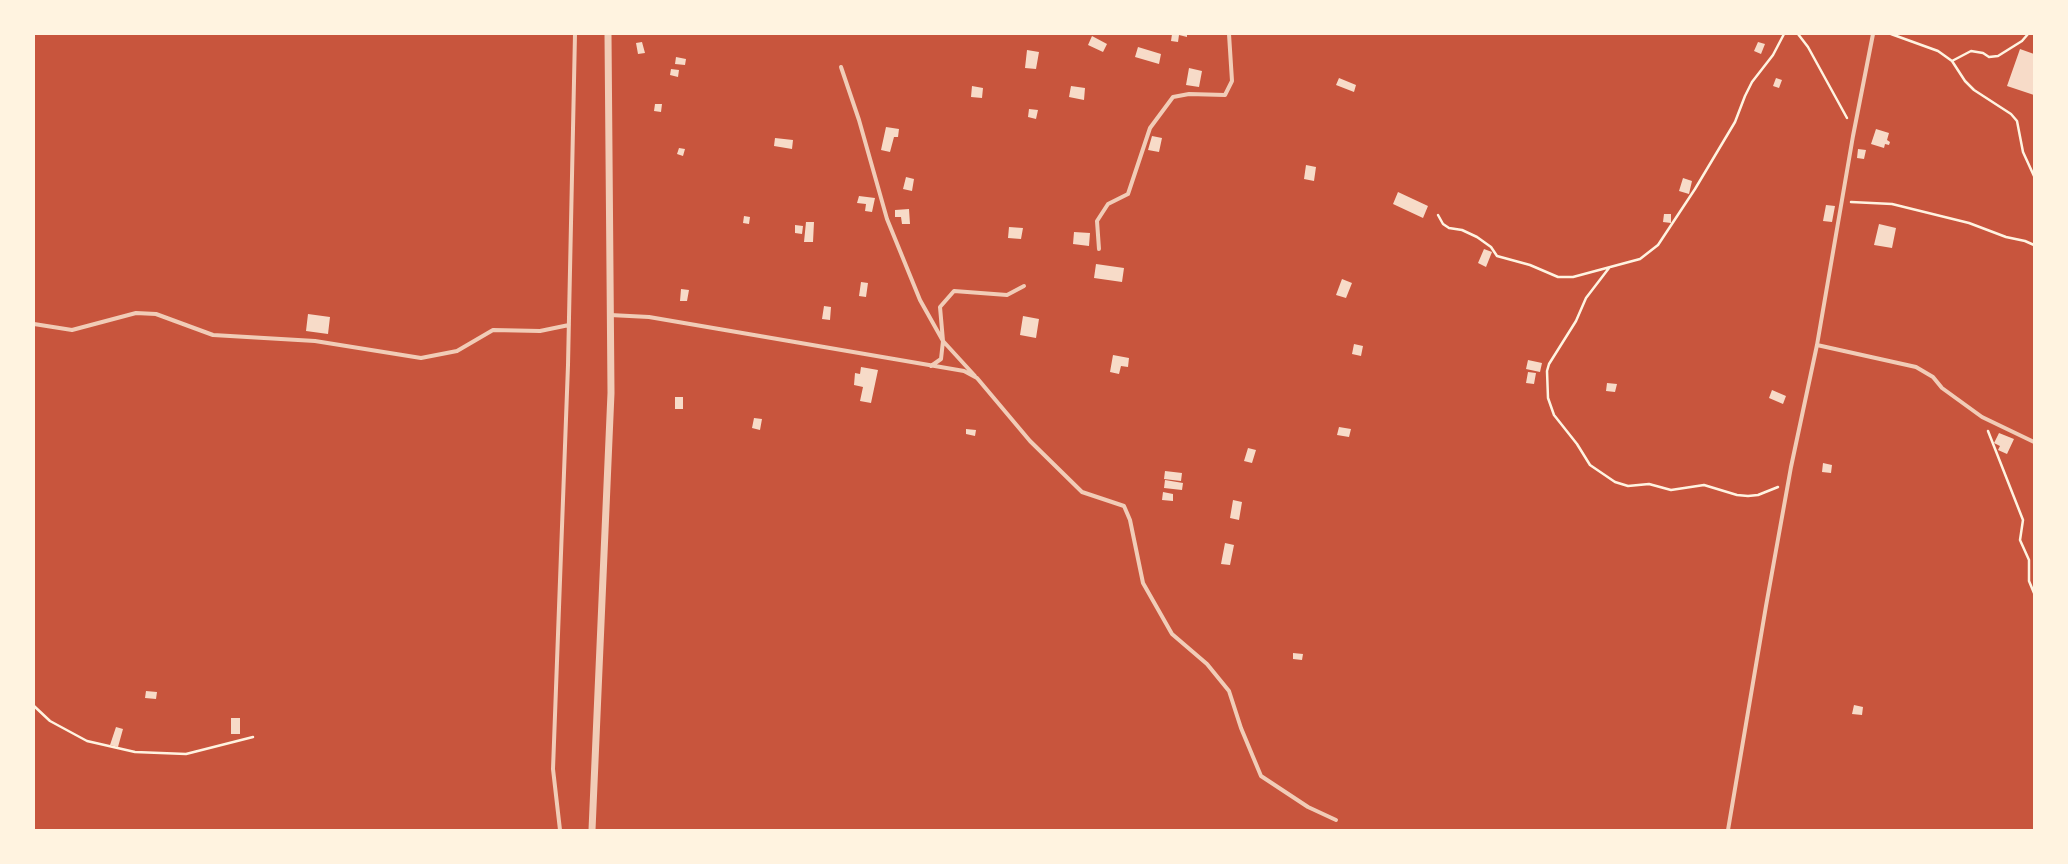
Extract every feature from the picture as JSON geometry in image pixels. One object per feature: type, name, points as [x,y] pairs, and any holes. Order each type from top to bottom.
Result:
[{"type":"street","points":[[560,830],[553,769],[569,326],[575,34]]},
{"type":"street","points":[[592,830],[611,393],[608,34]]},
{"type":"street","points":[[1099,249],[1097,221],[1108,204],[1128,194],[1150,128],[1173,97],[1189,94],[1225,95],[1232,81],[1229,34]]},
{"type":"street","points":[[1728,830],[1789,478],[1817,345],[1854,128],[1873,34]]},
{"type":"street","points":[[841,67],[859,120],[887,219],[920,300],[943,341],[977,378],[1030,441],[1082,492],[1124,506],[1130,520],[1143,584],[1172,634],[1207,664],[1229,691],[1240,728],[1261,776],[1308,807],[1336,820]]},
{"type":"street","points":[[931,366],[942,359],[943,341],[940,307],[954,291],[1007,296],[1024,286]]},
{"type":"street","points":[[34,324],[72,330],[136,313],[156,314],[213,335],[315,341],[421,358],[456,351],[493,330],[540,331],[569,326]]},
{"type":"street","points":[[610,315],[649,318],[964,371],[977,378]]},
{"type":"street","points":[[1817,345],[1916,367],[1933,377],[1942,388],[1982,417],[2034,442]]},
{"type":"path","points":[[1438,215],[1443,224],[1449,228],[1462,230],[1477,237],[1497,256],[1530,264],[1558,277],[1573,277],[1640,259],[1658,246],[1735,122],[1752,82],[1773,55],[1784,34]]},
{"type":"path","points":[[1798,34],[1808,47],[1841,111],[1854,128]]},
{"type":"path","points":[[1890,34],[1938,51],[1952,62],[1965,81],[1974,90],[2003,108],[2017,121],[2023,152],[2034,176]]},
{"type":"path","points":[[1952,62],[1971,51],[1983,53],[1989,57],[1998,56],[2022,41],[2028,34]]},
{"type":"path","points":[[1842,201],[1892,204],[1969,223],[2006,237],[2026,241],[2034,245]]},
{"type":"path","points":[[1609,267],[1586,298],[1576,321],[1549,364],[1547,371],[1548,398],[1554,415],[1577,444],[1590,465],[1615,482],[1628,486],[1649,484],[1671,490],[1704,484],[1737,495],[1748,496],[1758,495],[1778,487],[1789,478]]},
{"type":"path","points":[[1982,417],[2023,520],[2020,540],[2029,560],[2029,581],[2034,593]]},
{"type":"path","points":[[34,706],[50,721],[88,741],[135,752],[186,754],[253,737]]},
{"type":"building","points":[[1172,34],[1187,34],[1187,37],[1179,35],[1178,42],[1171,41]]},
{"type":"building","points":[[1092,36],[1107,44],[1103,52],[1088,45]]},
{"type":"building","points":[[642,42],[645,53],[638,54],[636,43]]},
{"type":"building","points":[[1758,42],[1765,44],[1761,54],[1754,51]]},
{"type":"building","points":[[1138,47],[1161,54],[1159,64],[1135,57]]},
{"type":"building","points":[[2020,49],[2034,54],[2034,95],[2007,86]]},
{"type":"building","points":[[1027,50],[1039,52],[1036,69],[1025,68]]},
{"type":"building","points":[[676,57],[686,59],[685,65],[675,64]]},
{"type":"building","points":[[1189,68],[1202,71],[1199,87],[1186,85]]},
{"type":"building","points":[[671,69],[679,70],[678,77],[670,75]]},
{"type":"building","points":[[1339,78],[1356,85],[1354,92],[1336,85]]},
{"type":"building","points":[[1776,78],[1782,80],[1779,88],[1773,86]]},
{"type":"building","points":[[972,86],[983,88],[982,98],[971,97]]},
{"type":"building","points":[[1071,86],[1085,88],[1084,100],[1069,97]]},
{"type":"building","points":[[655,104],[662,104],[661,112],[654,111]]},
{"type":"building","points":[[1029,109],[1038,110],[1036,119],[1028,117]]},
{"type":"building","points":[[886,127],[899,129],[898,137],[894,137],[890,152],[881,150]]},
{"type":"building","points":[[1876,129],[1889,133],[1887,140],[1890,142],[1889,145],[1885,144],[1884,148],[1871,144]]},
{"type":"building","points":[[1152,136],[1162,138],[1159,152],[1148,150]]},
{"type":"building","points":[[775,138],[793,140],[792,149],[774,146]]},
{"type":"building","points":[[679,148],[685,149],[683,156],[677,154]]},
{"type":"building","points":[[1858,149],[1866,150],[1864,159],[1857,158]]},
{"type":"building","points":[[1306,165],[1316,167],[1314,181],[1304,179]]},
{"type":"building","points":[[906,177],[914,179],[912,191],[903,189]]},
{"type":"building","points":[[1683,178],[1692,181],[1689,194],[1679,191]]},
{"type":"building","points":[[1398,192],[1428,206],[1423,218],[1393,204]]},
{"type":"building","points":[[859,196],[875,198],[872,212],[865,211],[866,204],[857,203]]},
{"type":"building","points":[[1826,205],[1835,206],[1832,222],[1823,221]]},
{"type":"building","points":[[909,209],[910,224],[902,224],[901,217],[895,217],[895,210]]},
{"type":"building","points":[[1664,214],[1671,214],[1671,223],[1663,222]]},
{"type":"building","points":[[744,216],[750,217],[749,224],[743,223]]},
{"type":"building","points":[[806,222],[814,222],[813,242],[804,242]]},
{"type":"building","points":[[1879,224],[1896,228],[1892,248],[1874,245]]},
{"type":"building","points":[[795,225],[803,226],[802,234],[795,233]]},
{"type":"building","points":[[1009,227],[1023,228],[1021,239],[1008,238]]},
{"type":"building","points":[[1074,232],[1090,233],[1089,246],[1073,244]]},
{"type":"building","points":[[1484,249],[1492,252],[1486,267],[1478,263]]},
{"type":"building","points":[[1096,264],[1124,268],[1122,282],[1094,278]]},
{"type":"building","points":[[1342,279],[1352,283],[1346,298],[1336,295]]},
{"type":"building","points":[[861,282],[868,283],[866,297],[859,296]]},
{"type":"building","points":[[681,289],[689,290],[687,301],[680,301]]},
{"type":"building","points":[[824,306],[831,307],[830,320],[822,319]]},
{"type":"building","points":[[308,314],[330,317],[328,334],[306,331]]},
{"type":"building","points":[[1023,316],[1039,319],[1036,338],[1020,335]]},
{"type":"building","points":[[1354,344],[1363,346],[1361,356],[1352,354]]},
{"type":"building","points":[[1113,355],[1129,358],[1128,367],[1121,366],[1119,374],[1110,372]]},
{"type":"building","points":[[1528,360],[1542,363],[1540,372],[1526,369]]},
{"type":"building","points":[[861,367],[878,370],[871,403],[860,401],[863,387],[854,385],[855,373],[860,374]]},
{"type":"building","points":[[1528,372],[1536,373],[1534,384],[1526,383]]},
{"type":"building","points":[[1607,383],[1617,384],[1615,392],[1606,391]]},
{"type":"building","points":[[1772,390],[1786,396],[1783,404],[1769,398]]},
{"type":"building","points":[[675,397],[683,397],[683,409],[675,409]]},
{"type":"building","points":[[754,418],[762,419],[760,430],[752,428]]},
{"type":"building","points":[[1339,427],[1351,429],[1349,437],[1337,435]]},
{"type":"building","points":[[966,429],[976,430],[975,436],[966,434]]},
{"type":"building","points":[[1999,433],[2014,439],[2007,454],[1998,450],[2000,446],[1994,443]]},
{"type":"building","points":[[1248,448],[1256,450],[1252,463],[1244,461]]},
{"type":"building","points":[[1823,463],[1832,465],[1831,473],[1822,472]]},
{"type":"building","points":[[1165,471],[1182,473],[1181,481],[1164,479]]},
{"type":"building","points":[[1165,480],[1183,483],[1182,490],[1164,488]]},
{"type":"building","points":[[1163,492],[1173,494],[1173,501],[1162,500]]},
{"type":"building","points":[[1233,500],[1242,502],[1239,520],[1230,518]]},
{"type":"building","points":[[1225,543],[1234,545],[1230,565],[1221,564]]},
{"type":"building","points":[[1293,653],[1303,654],[1302,660],[1293,659]]},
{"type":"building","points":[[146,691],[157,692],[156,699],[145,698]]},
{"type":"building","points":[[1854,705],[1863,707],[1862,715],[1852,714]]},
{"type":"building","points":[[231,718],[240,718],[240,734],[231,734]]},
{"type":"building","points":[[116,727],[123,729],[118,747],[110,745]]}]
